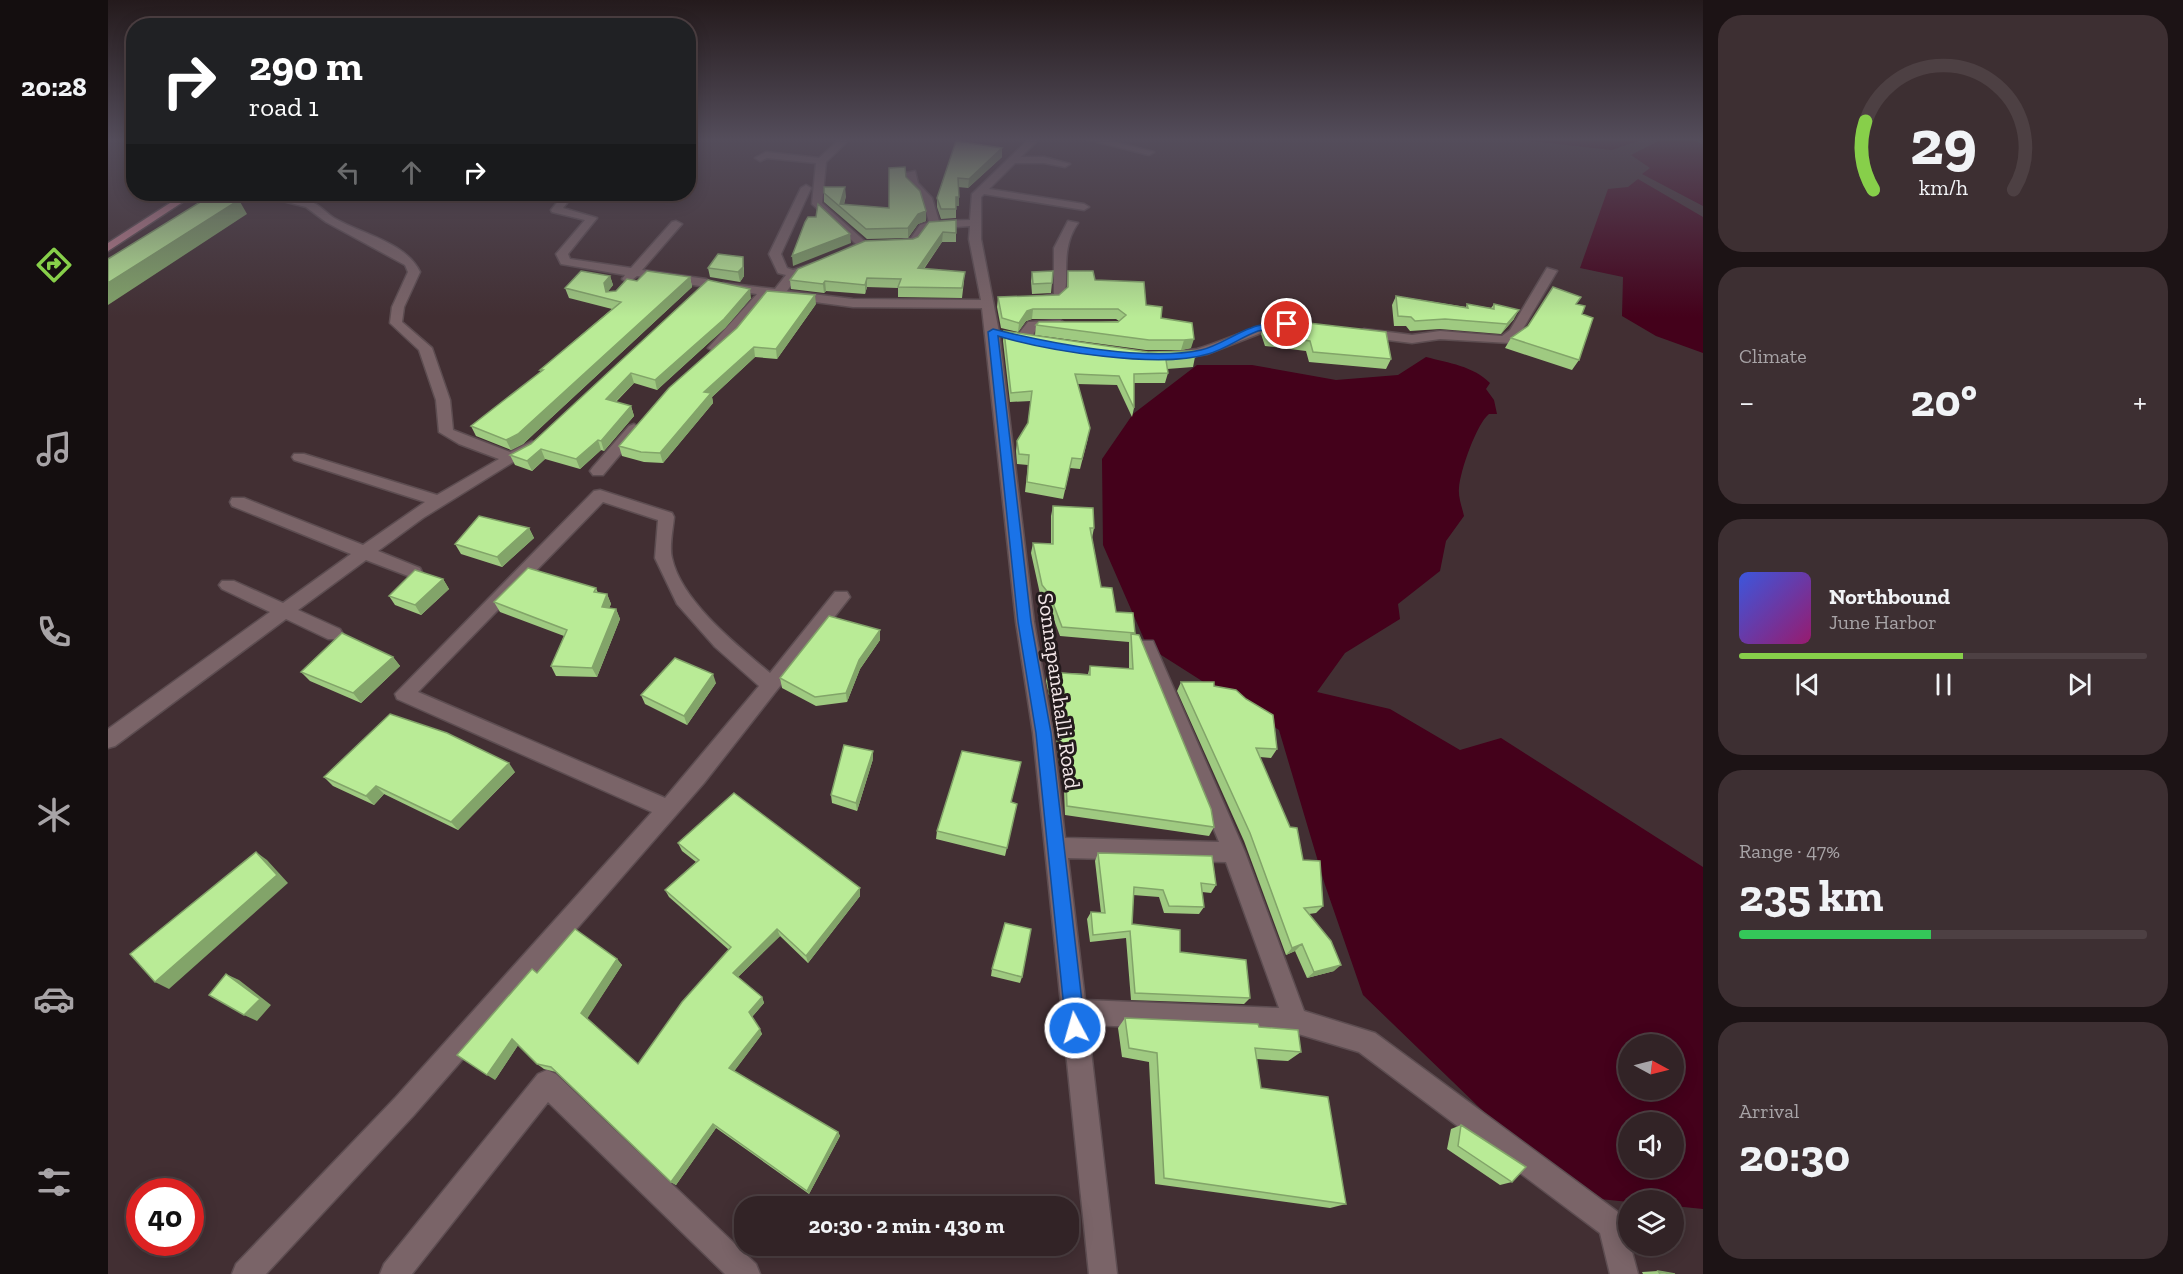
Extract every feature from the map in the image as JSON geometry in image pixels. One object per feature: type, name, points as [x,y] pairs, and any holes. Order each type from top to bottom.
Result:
[{"type":"main road","points":[[108,234],[159,201]]},
{"type":"main road","points":[[108,248],[179,201]]},
{"type":"street","points":[[793,274],[782,270],[775,254],[801,198]]},
{"type":"street","points":[[707,355],[793,274],[867,245],[818,204],[819,198]]},
{"type":"street","points":[[927,198],[935,224]]},
{"type":"street","name":"Sonnapanahalli Road","points":[[976,198],[975,239],[991,303],[1014,337],[1024,622],[1043,733],[1103,1274]]},
{"type":"street","points":[[1030,198],[1084,207]]},
{"type":"street","points":[[292,201],[310,205],[330,220],[373,239],[410,263],[414,272],[398,307],[396,323],[425,348],[443,400],[446,432],[512,458]]},
{"type":"street","points":[[563,201],[556,210],[592,218],[562,254],[562,260],[565,262],[636,271],[706,284],[853,303],[991,303]]},
{"type":"street","points":[[890,243],[912,243],[924,227],[935,224],[975,223]]},
{"type":"street","points":[[1028,301],[1048,301],[1057,298],[1060,294],[1058,252],[1062,234],[1072,223]]},
{"type":"street","points":[[619,289],[636,271],[649,252],[676,224]]},
{"type":"street","points":[[1350,331],[1397,338],[1440,335],[1505,340],[1515,332],[1551,271]]},
{"type":"street","points":[[689,300],[706,284]]},
{"type":"street","points":[[1014,337],[1026,332],[1032,325],[1073,324]]},
{"type":"street","points":[[1157,356],[1181,356],[1206,352],[1257,328],[1270,325],[1298,325]]},
{"type":"street","points":[[598,471],[643,419]]},
{"type":"street","points":[[108,740],[366,552],[439,501],[529,449],[544,434]]},
{"type":"street","points":[[299,457],[439,501]]},
{"type":"street","points":[[668,809],[404,694],[600,495],[666,517],[663,558],[683,599],[721,642],[771,685]]},
{"type":"street","points":[[238,502],[414,572]]},
{"type":"street","points":[[228,585],[334,634]]},
{"type":"street","points":[[246,1274],[405,1106],[668,809],[841,597]]},
{"type":"street","points":[[1147,646],[1206,778],[1295,1021]]},
{"type":"street","points":[[1054,848],[1234,852]]},
{"type":"street","points":[[1074,1012],[1207,1020],[1295,1021],[1366,1042],[1612,1225],[1624,1274]]},
{"type":"street","points":[[394,1274],[548,1083],[746,1274]]},
{"type":"shaded area","points":[[1605,198],[1671,198],[1703,217],[1703,353],[1656,336],[1622,316],[1623,277],[1580,268]]},
{"type":"shaded area","points":[[1689,198],[1703,198],[1703,206]]},
{"type":"shaded area","points":[[1426,357],[1452,363],[1483,377],[1490,383],[1486,389],[1494,400],[1497,414],[1489,414],[1484,419],[1470,448],[1459,488],[1464,516],[1446,541],[1440,571],[1398,604],[1400,619],[1345,653],[1317,692],[1390,709],[1460,750],[1501,738],[1703,867],[1703,1209],[1684,1207],[1684,1190],[1618,1190],[1618,1201],[1571,1196],[1363,995],[1325,885],[1279,730],[1147,646],[1103,545],[1102,459],[1133,414],[1197,365],[1252,365],[1336,380],[1398,375]]},
{"type":"building","points":[[830,198],[842,198],[840,204],[889,208],[889,198],[922,198],[926,211],[918,214],[908,228],[866,229]]},
{"type":"building","points":[[937,198],[956,198],[956,209],[941,209]]},
{"type":"building","points":[[202,201],[237,201],[108,283],[108,259]]},
{"type":"building","points":[[818,204],[850,234],[792,256],[808,217],[816,217]]},
{"type":"building","points":[[956,220],[956,233],[943,232],[918,268],[965,272],[962,288],[898,287],[901,279],[867,278],[865,285],[790,280],[798,269],[865,241],[913,239],[918,237],[929,222]]},
{"type":"building","points":[[718,254],[743,257],[743,267],[738,272],[708,268]]},
{"type":"building","points":[[581,271],[610,276],[604,283],[606,292],[616,291],[627,279],[637,281],[647,271],[690,277],[518,434],[506,440],[471,426],[543,370],[540,370],[621,302],[565,288]]},
{"type":"building","points":[[1053,271],[1052,283],[1033,284],[1032,272]]},
{"type":"building","points":[[1068,271],[1093,271],[1095,280],[1144,282],[1146,305],[1162,307],[1161,318],[1192,323],[1194,339],[1149,340],[1036,325],[1039,322],[1118,322],[1126,315],[1118,309],[1033,309],[1027,311],[1019,323],[1002,318],[998,297],[1059,295],[1068,287]]},
{"type":"building","points":[[708,280],[750,289],[724,319],[655,380],[631,373],[606,399],[631,406],[601,441],[598,440],[576,459],[541,449],[527,461],[510,455],[531,444]]},
{"type":"building","points":[[1553,287],[1581,297],[1576,304],[1585,306],[1582,314],[1593,318],[1579,360],[1511,338],[1528,326]]},
{"type":"building","points":[[767,291],[815,295],[776,349],[754,347],[704,392],[711,393],[660,453],[641,452],[619,446],[669,388],[737,328]]},
{"type":"building","points":[[1396,296],[1468,308],[1467,304],[1494,309],[1494,304],[1519,310],[1507,324],[1445,319],[1415,321],[1411,317],[1398,316]]},
{"type":"building","points":[[1291,321],[1386,332],[1391,359],[1313,352],[1310,341],[1269,336],[1265,324]]},
{"type":"building","points":[[1004,331],[1148,352],[1195,351],[1195,357],[1166,360],[1168,373],[1134,374],[1134,408],[1119,376],[1075,374],[1090,428],[1082,459],[1072,458],[1065,489],[1027,482],[1029,455],[1019,454],[1017,441],[1028,423],[1032,391],[1011,393]]},
{"type":"building","points":[[1053,506],[1093,508],[1094,528],[1090,528],[1101,587],[1112,588],[1116,612],[1133,613],[1135,633],[1062,627],[1050,595],[1042,585],[1033,543],[1053,544]]},
{"type":"building","points":[[479,516],[529,528],[497,557],[455,544]]},
{"type":"building","points":[[528,568],[596,588],[594,592],[607,594],[602,607],[616,609],[592,668],[551,666],[567,630],[494,602]]},
{"type":"building","points":[[415,570],[443,579],[415,605],[389,596]]},
{"type":"building","points":[[829,616],[880,630],[859,660],[846,693],[815,697],[780,678]]},
{"type":"building","points":[[342,633],[393,657],[353,693],[301,672]]},
{"type":"building","points":[[1131,634],[1139,635],[1211,809],[1214,827],[1067,806],[1065,757],[1061,756],[1054,691],[1048,672],[1090,675],[1090,666],[1133,669]]},
{"type":"building","points":[[675,658],[713,674],[684,716],[641,695]]},
{"type":"building","points":[[1181,682],[1214,682],[1214,686],[1236,690],[1246,699],[1273,715],[1277,749],[1256,748],[1290,827],[1297,828],[1303,860],[1320,861],[1323,906],[1304,908],[1331,941],[1341,965],[1314,972],[1302,944],[1292,948],[1250,833]]},
{"type":"building","points":[[390,714],[447,733],[509,763],[451,822],[376,786],[366,796],[324,777]]},
{"type":"building","points":[[844,745],[873,751],[856,803],[831,795]]},
{"type":"building","points":[[962,751],[1021,762],[1011,802],[1017,804],[1007,848],[937,831]]},
{"type":"building","points":[[734,793],[860,888],[806,956],[777,929],[733,973],[762,997],[749,1012],[760,1029],[729,1068],[838,1132],[807,1191],[713,1124],[671,1182],[551,1067],[537,1064],[512,1039],[487,1075],[457,1055],[532,969],[537,973],[575,929],[617,959],[581,1013],[638,1064],[682,1002],[731,947],[665,890],[699,860],[678,843]]},
{"type":"building","points":[[256,852],[277,875],[155,982],[130,954]]},
{"type":"building","points":[[1098,853],[1212,856],[1216,885],[1201,883],[1204,907],[1169,906],[1163,890],[1134,887],[1132,924],[1180,930],[1180,952],[1246,960],[1250,998],[1135,993],[1130,931],[1093,935],[1091,912],[1105,913]]},
{"type":"building","points":[[1005,923],[1031,929],[1022,977],[992,969]]},
{"type":"building","points":[[226,974],[260,999],[244,1015],[209,995]]},
{"type":"building","points":[[1125,1018],[1258,1024],[1259,1027],[1298,1030],[1301,1052],[1255,1048],[1261,1088],[1328,1097],[1346,1204],[1164,1178],[1157,1053],[1129,1048]]},
{"type":"building","points":[[1461,1125],[1526,1167],[1512,1182],[1458,1146]]},
{"type":"route","points":[[1075,1028],[1043,733],[1024,622],[993,332],[1073,348],[1146,356],[1181,356],[1206,352],[1257,328],[1287,324]]}]
